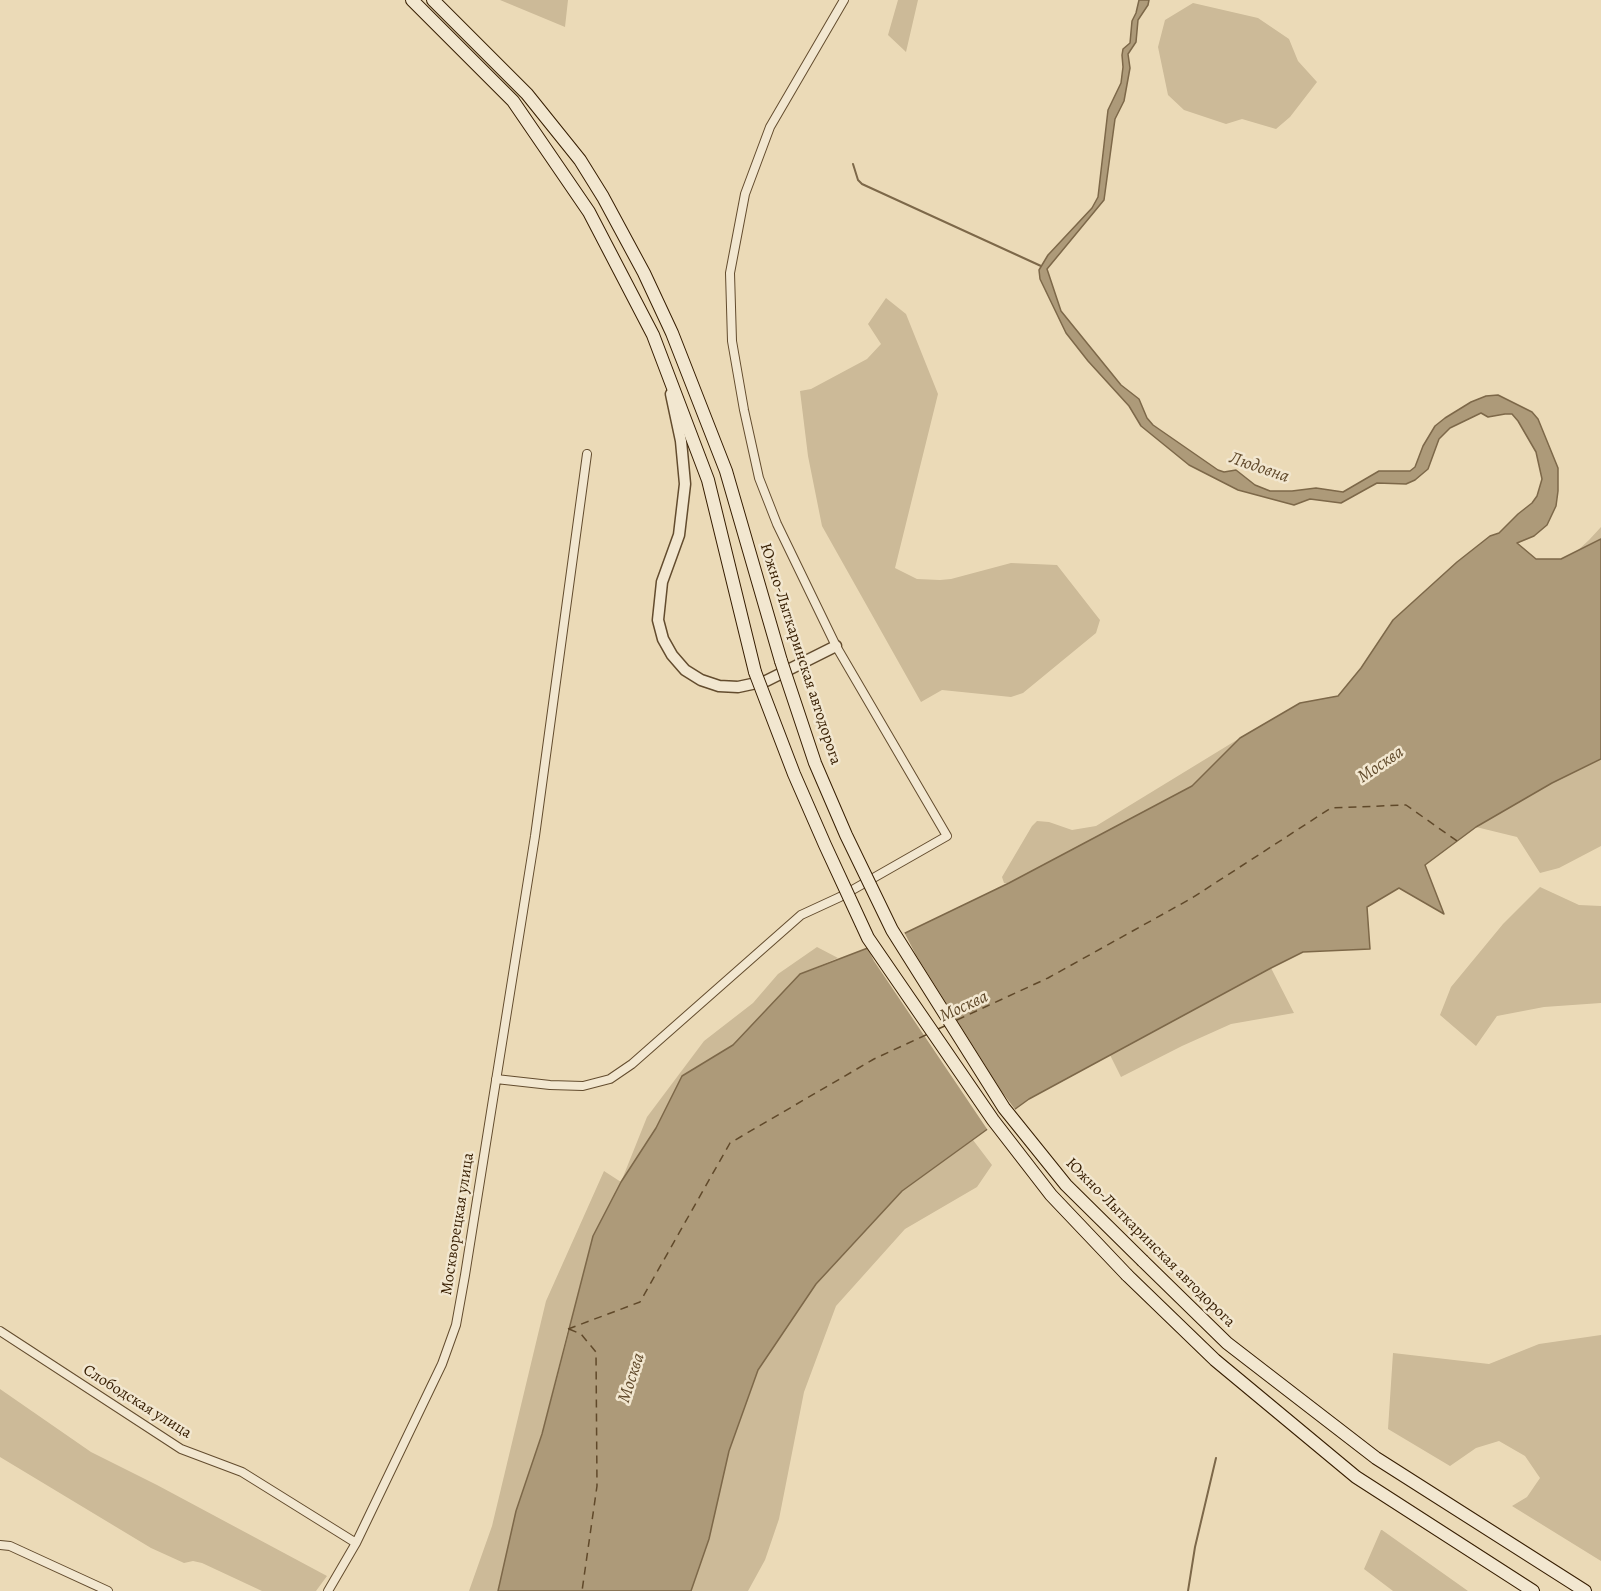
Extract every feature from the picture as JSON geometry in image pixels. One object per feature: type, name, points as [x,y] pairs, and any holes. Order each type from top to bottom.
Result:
[{"type":"main road","name":"Южно-Лыткаринская автодорога","points":[[412,0],[513,101],[589,212],[653,335],[708,480],[755,672],[794,774],[868,938],[993,1120],[1051,1195],[1127,1275],[1215,1360],[1356,1477],[1533,1591]]},
{"type":"main road","name":"Южно-Лыткаринская автодорога","points":[[433,0],[526,94],[580,160],[644,273],[672,333],[726,471],[781,661],[815,763],[846,835],[892,930],[1004,1108],[1066,1185],[1227,1343],[1376,1458],[1585,1591]]},
{"type":"street","points":[[496,1079],[583,1086],[610,1079],[632,1064],[801,915],[840,897],[947,836],[836,646],[777,524],[759,478],[732,340],[730,273],[745,194],[770,127],[844,0]]},
{"type":"street","points":[[667,372],[681,441],[685,484],[679,535],[662,582],[658,620],[667,647],[678,663],[692,675],[719,686],[738,687],[766,681],[836,646]]},
{"type":"street","name":"Москворецкая улица","points":[[328,1591],[356,1543],[442,1364],[456,1325],[526,892],[587,454]]},
{"type":"street","name":"Слободская улица","points":[[0,1331],[181,1449],[242,1472],[356,1543]]},
{"type":"street","points":[[0,1545],[10,1546],[108,1591]]},
{"type":"shaded area","points":[[500,0],[568,0],[565,27]]},
{"type":"shaded area","points":[[898,0],[918,0],[906,52],[888,35]]},
{"type":"shaded area","points":[[1193,3],[1258,18],[1289,39],[1298,61],[1317,82],[1290,117],[1276,129],[1242,119],[1226,124],[1184,110],[1168,95],[1158,47],[1165,20]]},
{"type":"shaded area","points":[[886,298],[906,314],[938,394],[895,568],[917,579],[940,580],[1011,563],[1057,565],[1100,620],[1096,633],[1023,693],[1011,697],[942,690],[921,702],[822,526],[808,456],[800,391],[811,389],[867,359],[881,344],[868,324]]},
{"type":"shaded area","points":[[1601,527],[1601,539],[1576,552],[1589,540]]},
{"type":"shaded area","points":[[1240,738],[1192,786],[1009,883],[1004,883],[1002,877],[1037,821],[1049,822],[1072,830],[1096,826]]},
{"type":"shaded area","points":[[1601,759],[1601,846],[1559,868],[1540,873],[1517,837],[1476,827],[1552,783]]},
{"type":"shaded area","points":[[1540,887],[1579,905],[1601,906],[1601,1003],[1544,1007],[1497,1016],[1476,1046],[1440,1015],[1451,987],[1503,924]]},
{"type":"shaded area","points":[[817,947],[838,958],[800,974],[733,1045],[682,1076],[656,1128],[568,1329],[542,1434],[516,1511],[498,1591],[469,1591],[492,1526],[546,1301],[604,1171],[621,1182],[647,1117],[704,1041],[753,1003],[778,974]]},
{"type":"shaded area","points":[[1271,968],[1294,1013],[1231,1024],[1121,1077],[1110,1055]]},
{"type":"shaded area","points":[[973,1140],[992,1165],[977,1187],[905,1229],[836,1306],[804,1392],[779,1519],[765,1560],[748,1591],[691,1591],[709,1539],[729,1451],[758,1370],[816,1284],[902,1191]]},
{"type":"shaded area","points":[[1601,1335],[1601,1561],[1512,1506],[1527,1497],[1540,1478],[1525,1456],[1499,1441],[1476,1448],[1450,1466],[1388,1429],[1393,1353],[1489,1364],[1539,1344]]},
{"type":"shaded area","points":[[0,1389],[91,1452],[327,1576],[316,1591],[262,1591],[202,1563],[193,1561],[184,1563],[151,1548],[0,1457]]},
{"type":"shaded area","points":[[1381,1530],[1468,1591],[1393,1591],[1364,1569]]},
{"type":"water","name":"Москва","points":[[1139,0],[1149,0],[1138,20],[1136,42],[1128,54],[1130,68],[1124,101],[1115,119],[1104,200],[1047,269],[1061,311],[1121,385],[1139,399],[1147,418],[1153,425],[1218,470],[1224,472],[1236,470],[1255,485],[1270,491],[1316,488],[1343,492],[1379,471],[1410,471],[1415,467],[1423,446],[1435,426],[1471,402],[1486,396],[1498,395],[1532,412],[1538,419],[1558,468],[1558,491],[1556,506],[1547,525],[1534,536],[1517,543],[1536,559],[1561,559],[1601,539],[1601,759],[1552,783],[1476,827],[1425,865],[1444,914],[1399,888],[1367,907],[1370,949],[1303,952],[1271,968],[1029,1099],[902,1191],[816,1284],[758,1370],[729,1451],[709,1539],[691,1591],[498,1591],[516,1511],[542,1434],[593,1236],[621,1182],[656,1128],[682,1076],[733,1045],[800,974],[899,936],[1009,883],[1192,786],[1240,738],[1300,703],[1338,696],[1361,668],[1393,620],[1457,562],[1490,536],[1499,533],[1537,496],[1542,479],[1536,452],[1518,421],[1512,414],[1488,417],[1481,413],[1450,428],[1439,439],[1428,469],[1406,484],[1377,483],[1341,503],[1310,499],[1294,505],[1238,490],[1189,465],[1141,426],[1129,406],[1088,361],[1066,333],[1040,279],[1039,270],[1048,255],[1092,208],[1098,197],[1108,110],[1121,83],[1123,49],[1130,43],[1132,21]]},
{"type":"pier","points":[[903,930],[916,955],[1017,1112],[989,1132],[874,961],[866,945]]},
{"type":"waterway","points":[[853,164],[858,180],[862,184],[1041,266]]},
{"type":"waterway","points":[[1188,1591],[1195,1547],[1216,1458]]},
{"type":"ferry route","points":[[957,1020],[1048,978],[1192,898],[1331,808],[1406,805],[1457,841]]},
{"type":"ferry route","points":[[938,1029],[947,1025]]},
{"type":"ferry route","points":[[568,1329],[640,1302],[730,1143],[874,1059],[928,1034]]},
{"type":"ferry route","points":[[569,1329],[581,1334],[596,1352],[597,1486],[582,1591]]},
{"type":"water label","name":"Людовна","points":[[1259,468]]}]
